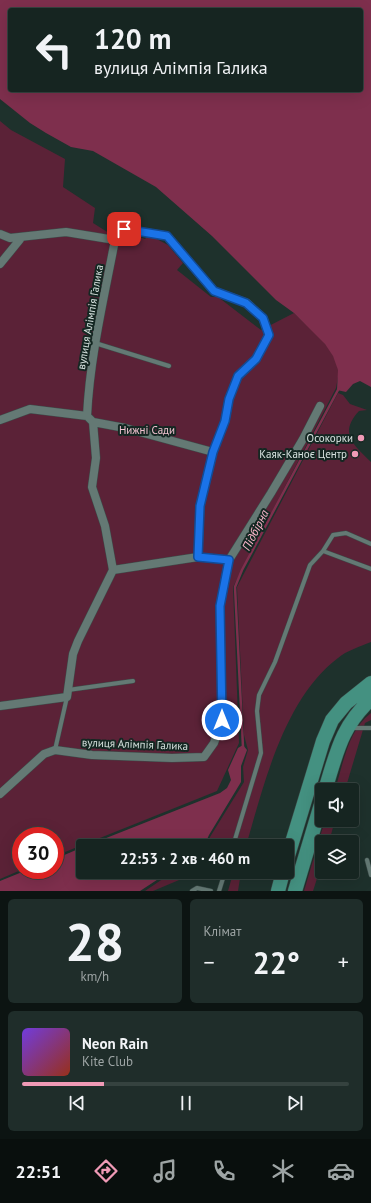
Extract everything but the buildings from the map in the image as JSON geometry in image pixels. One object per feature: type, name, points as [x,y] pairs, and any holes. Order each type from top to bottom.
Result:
[{"type":"highway","points":[[293,839],[323,741],[332,720],[346,703],[371,683]]},
{"type":"highway","points":[[328,783],[339,745],[346,728],[356,713],[371,699]]},
{"type":"highway","points":[[294,891],[315,824]]},
{"type":"highway","points":[[278,891],[281,879]]},
{"type":"street","points":[[0,234],[10,238],[66,232],[115,240],[116,235],[124,229],[167,236],[214,291],[246,303],[263,318],[269,335],[256,359],[238,376],[229,399],[225,421],[213,452],[200,506],[198,557]]},
{"type":"street","points":[[0,264],[22,237]]},
{"type":"street","name":"вулиця Алімпія Галика","points":[[113,570],[105,526],[92,487],[96,458],[90,419],[88,389],[115,240]]},
{"type":"street","name":"вулиця Алімпія Галика","points":[[55,750],[92,756],[172,758],[204,757],[214,744],[222,720],[220,606],[229,560],[303,439],[320,406]]},
{"type":"street","points":[[0,420],[30,409],[90,419],[213,452]]},
{"type":"street","points":[[0,706],[68,693],[73,654],[113,570],[198,557],[229,560]]},
{"type":"street","points":[[0,794],[44,754],[55,750]]},
{"type":"lane","points":[[95,344],[168,366]]},
{"type":"lane","points":[[235,839],[261,753],[257,711],[259,695],[275,662],[310,565],[323,551],[333,535],[346,533],[371,544]]},
{"type":"lane","points":[[323,551],[371,569]]},
{"type":"lane","points":[[55,750],[68,693],[133,681]]},
{"type":"lane","points":[[346,728],[371,728]]},
{"type":"lane","points":[[367,860],[371,875]]},
{"type":"lane","points":[[219,891],[223,879]]},
{"type":"lane","points":[[192,891],[197,888],[211,891]]},
{"type":"green space","name":"Нижні Сади","points":[[0,121],[11,130],[65,159],[63,187],[95,208],[93,223],[120,240],[123,231],[145,239],[149,235],[168,245],[183,263],[177,270],[211,297],[218,297],[261,330],[294,313],[327,345],[336,361],[338,374],[336,388],[233,587],[239,743],[217,791],[97,839],[76,839],[76,848],[64,852],[64,827],[12,827],[12,874],[0,879]]},
{"type":"green space","points":[[338,393],[343,395],[350,404],[367,410],[359,411],[353,419],[349,433],[354,444],[371,462],[371,642],[341,655],[319,675],[303,696],[278,744],[260,796],[248,839],[209,839],[244,782],[243,767],[248,750],[244,735],[237,587]]},
{"type":"green space","points":[[371,713],[371,720],[365,723],[347,783],[337,783],[347,748],[363,720]]},
{"type":"green space","points":[[323,827],[333,827],[331,835],[321,835]]},
{"type":"green space","points":[[315,854],[315,879],[317,879],[313,891],[304,891]]},
{"type":"green space","points":[[163,879],[181,879],[153,891],[145,891]]},
{"type":"green space","points":[[231,879],[240,879],[238,891],[228,891]]},
{"type":"shaded area","points":[[0,0],[371,0],[371,387],[360,381],[353,384],[346,392],[337,390],[338,370],[333,356],[325,344],[294,313],[276,300],[212,236],[156,187],[93,151],[71,147],[30,123],[0,99]]},
{"type":"shaded area","points":[[243,745],[247,750],[241,766],[241,782],[207,839],[104,839],[220,793],[227,788],[231,780],[228,770],[238,748]]},
{"type":"shaded area","points":[[76,850],[76,879],[158,879],[140,891],[0,891],[0,881],[12,876],[12,879],[64,879],[64,855]]},
{"type":"waterway","name":"Підбірна","points":[[243,747],[235,587],[242,570],[339,388]]},
{"type":"place","name":"Осокорки","points":[[361,438]]},
{"type":"place","name":"Каяк-Каноє Центр","points":[[355,454]]},
{"type":"route","points":[[124,229],[133,229],[167,236],[172,240],[214,291],[246,303],[263,318],[269,335],[256,359],[238,376],[229,399],[225,421],[213,452],[200,506],[198,557],[229,560],[220,606],[222,720]]}]
